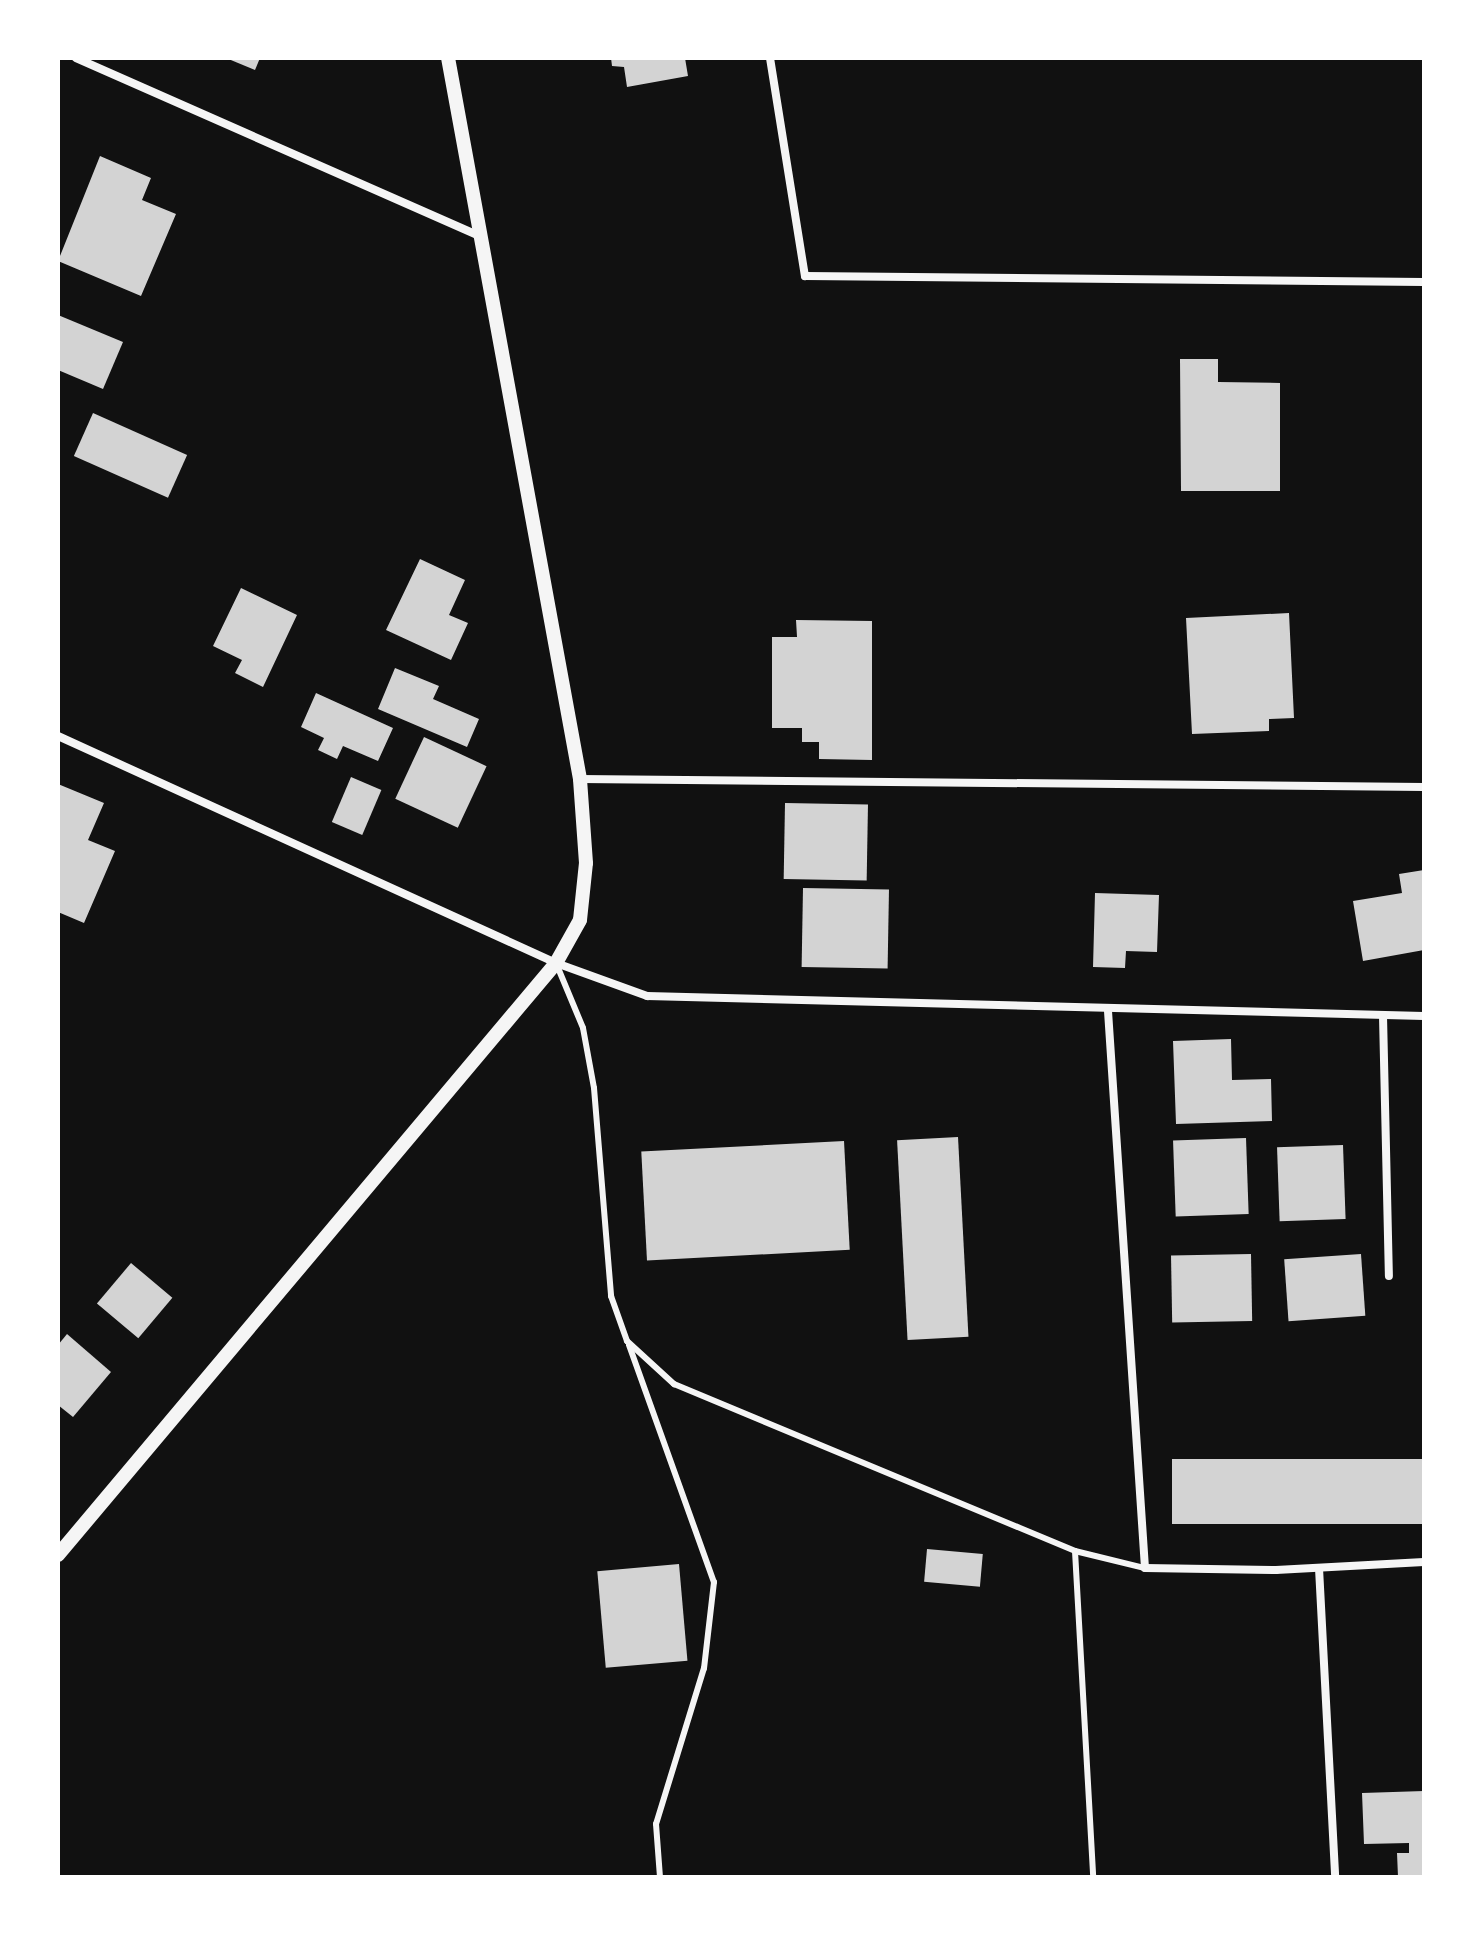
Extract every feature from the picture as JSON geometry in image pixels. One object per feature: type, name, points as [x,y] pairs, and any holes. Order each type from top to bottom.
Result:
[{"type":"street","points":[[76,58],[477,235]]},
{"type":"street","points":[[58,1555],[556,963],[580,920],[586,863],[580,779],[477,235],[448,58]]},
{"type":"street","points":[[770,58],[805,276],[1424,282]]},
{"type":"street","points":[[58,736],[556,963],[647,996],[1108,1011],[1424,1016]]},
{"type":"street","points":[[580,779],[1424,787]]},
{"type":"street","points":[[1108,1011],[1145,1568],[1319,1568],[1424,1562]]},
{"type":"street","points":[[1383,1016],[1389,1276]]},
{"type":"street","points":[[1319,1568],[1335,1877]]},
{"type":"lane","points":[[556,963],[583,1028],[594,1088],[611,1296],[714,1582],[704,1668],[656,1824],[660,1877]]},
{"type":"lane","points":[[627,1341],[674,1384],[1075,1551],[1145,1568]]},
{"type":"lane","points":[[1075,1551],[1093,1877]]},
{"type":"building","points":[[226,58],[260,58],[255,70]]},
{"type":"building","points":[[611,58],[685,58],[688,76],[627,87],[624,67],[612,66]]},
{"type":"building","points":[[100,156],[151,178],[142,200],[176,214],[141,296],[58,261]]},
{"type":"building","points":[[58,315],[123,342],[103,389],[58,370]]},
{"type":"building","points":[[1180,359],[1218,359],[1218,382],[1280,383],[1280,491],[1181,491]]},
{"type":"building","points":[[93,413],[187,455],[168,498],[74,456]]},
{"type":"building","points":[[420,559],[465,580],[449,615],[468,623],[451,660],[386,630]]},
{"type":"building","points":[[241,588],[297,615],[263,687],[235,673],[242,660],[213,646]]},
{"type":"building","points":[[1289,613],[1294,718],[1269,719],[1269,731],[1192,734],[1186,618]]},
{"type":"building","points":[[796,620],[872,621],[872,760],[819,759],[819,742],[802,742],[802,728],[772,728],[772,637],[797,637]]},
{"type":"building","points":[[395,668],[439,686],[433,699],[479,719],[467,747],[378,709]]},
{"type":"building","points":[[316,693],[393,728],[378,761],[343,746],[337,759],[318,750],[324,738],[301,727]]},
{"type":"building","points":[[424,737],[487,766],[458,828],[395,799]]},
{"type":"building","points":[[351,777],[381,790],[362,835],[332,822]]},
{"type":"building","points":[[58,784],[104,803],[88,840],[115,851],[84,923],[58,912]]},
{"type":"building","points":[[785,803],[868,804],[867,880],[784,879]]},
{"type":"building","points":[[1424,870],[1424,950],[1363,961],[1353,901],[1402,893],[1399,874]]},
{"type":"building","points":[[803,888],[889,890],[888,968],[802,967]]},
{"type":"building","points":[[1095,893],[1159,895],[1157,952],[1126,951],[1125,968],[1093,967]]},
{"type":"building","points":[[1231,1039],[1232,1080],[1271,1079],[1272,1121],[1176,1124],[1173,1041]]},
{"type":"building","points":[[958,1137],[968,1337],[908,1340],[897,1140]]},
{"type":"building","points":[[1246,1138],[1249,1214],[1176,1217],[1173,1141]]},
{"type":"building","points":[[844,1141],[850,1250],[647,1260],[641,1152]]},
{"type":"building","points":[[1343,1145],[1346,1219],[1280,1221],[1277,1147]]},
{"type":"building","points":[[1251,1254],[1252,1321],[1172,1322],[1171,1255]]},
{"type":"building","points":[[1361,1254],[1365,1316],[1289,1321],[1284,1259]]},
{"type":"building","points":[[131,1263],[172,1298],[138,1338],[97,1304]]},
{"type":"building","points":[[67,1334],[111,1372],[73,1417],[58,1405],[58,1345]]},
{"type":"building","points":[[1172,1459],[1424,1459],[1424,1524],[1172,1524]]},
{"type":"building","points":[[927,1549],[983,1554],[980,1587],[924,1582]]},
{"type":"building","points":[[679,1564],[687,1661],[606,1668],[597,1571]]},
{"type":"building","points":[[1424,1791],[1424,1877],[1398,1877],[1397,1853],[1409,1853],[1409,1843],[1364,1844],[1362,1793]]}]
